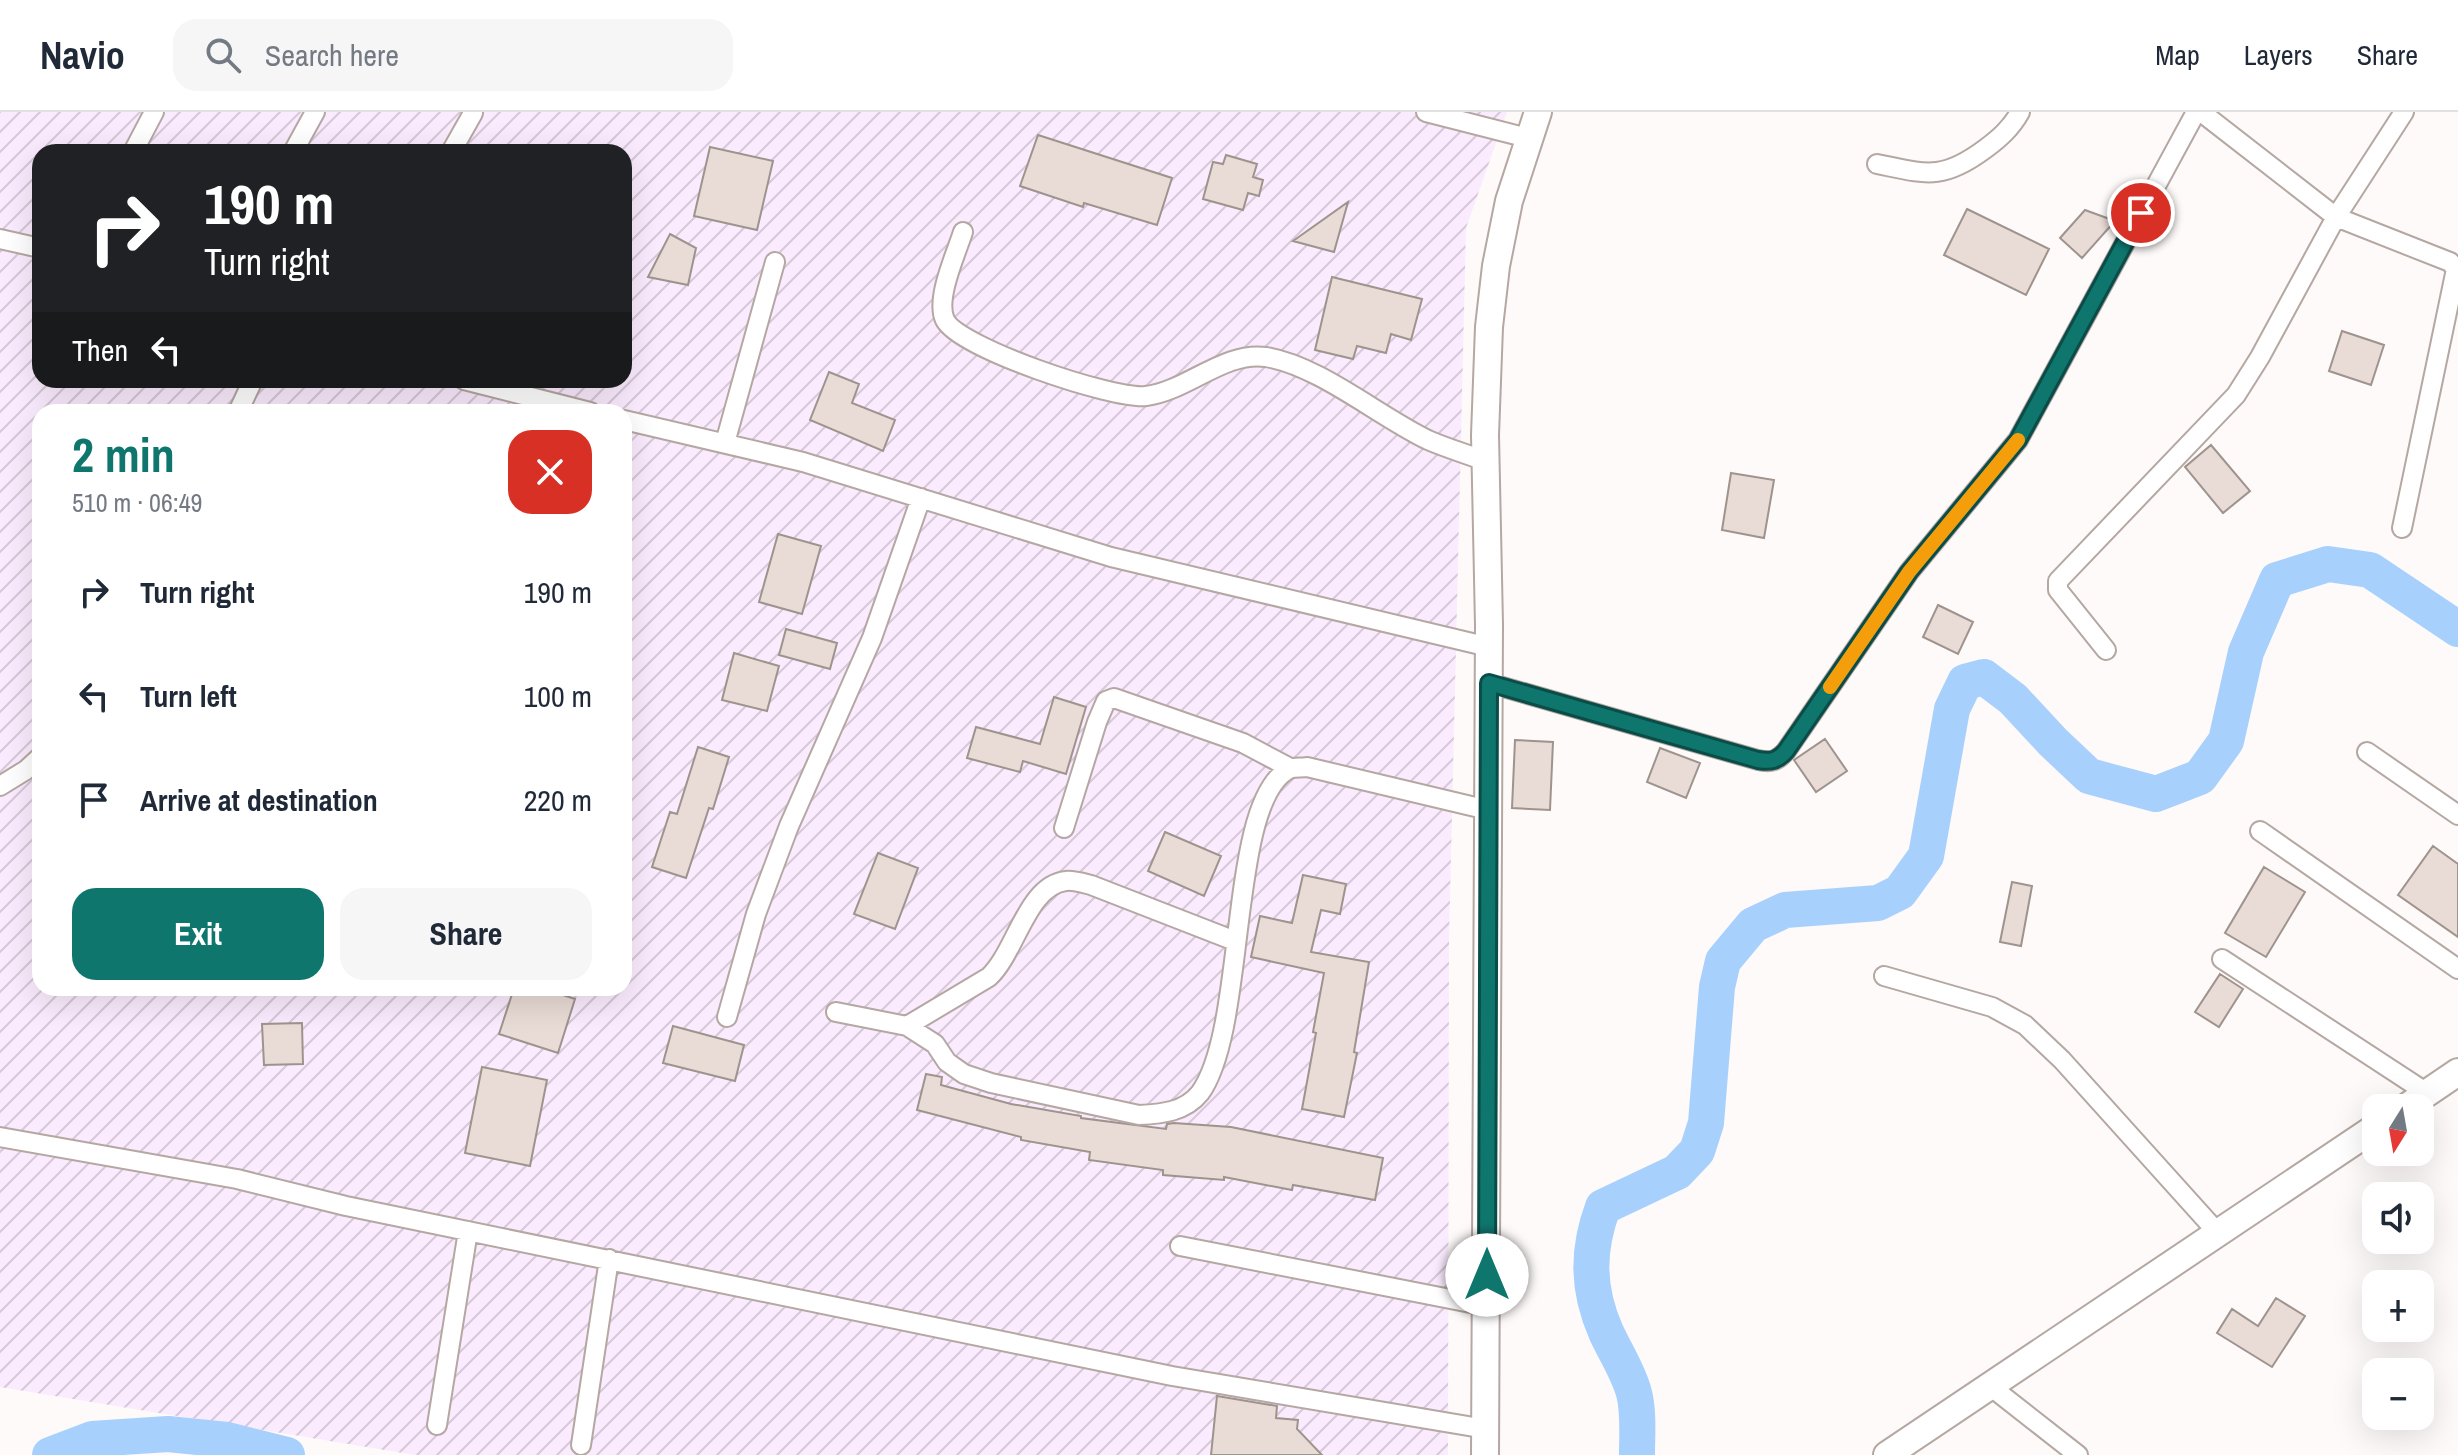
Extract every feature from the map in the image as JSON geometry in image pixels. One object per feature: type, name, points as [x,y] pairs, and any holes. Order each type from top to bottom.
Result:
[{"type":"main road","points":[[1486,1442],[1489,647],[1485,461],[1489,327],[1496,266],[1509,201],[1538,112]]},
{"type":"main road","points":[[2427,1093],[2458,1072]]},
{"type":"main road","points":[[1887,1455],[2362,1136]]},
{"type":"street","points":[[137,144],[154,112]]},
{"type":"street","points":[[297,144],[315,112]]},
{"type":"street","points":[[1426,112],[1528,138]]},
{"type":"street","points":[[1877,164],[1921,173],[1951,171],[2001,138],[2020,112]]},
{"type":"street","points":[[1489,683],[1758,760],[1770,762],[1778,759],[1909,572],[2018,440],[2198,112],[2336,217],[2450,262],[2456,269],[2402,528]]},
{"type":"street","points":[[2106,650],[2058,590],[2058,581],[2236,395],[2336,217],[2404,112]]},
{"type":"street","points":[[456,144],[473,113]]},
{"type":"street","points":[[963,232],[942,298],[945,320],[960,335],[1061,379],[1113,394],[1142,397],[1165,393],[1240,358],[1262,356],[1278,360],[1343,391],[1428,440],[1485,461]]},
{"type":"street","points":[[0,239],[32,246]]},
{"type":"street","points":[[725,443],[775,262]]},
{"type":"street","points":[[493,388],[552,404]]},
{"type":"street","points":[[632,422],[803,462],[1111,557],[1489,647]]},
{"type":"street","points":[[727,1017],[756,914],[789,826],[872,638],[921,498]]},
{"type":"street","points":[[1064,828],[1097,722],[1106,701],[1114,698],[1243,743],[1290,768],[1307,767],[1488,810]]},
{"type":"street","points":[[2367,752],[2458,815]]},
{"type":"street","points":[[0,786],[32,764]]},
{"type":"street","points":[[836,1012],[907,1026],[935,1044],[947,1062],[964,1074],[991,1083],[1139,1115],[1182,1108],[1199,1094],[1216,1058],[1230,996],[1235,941],[1256,821],[1272,786],[1290,768]]},
{"type":"street","points":[[2260,831],[2458,969]]},
{"type":"street","points":[[907,1026],[989,977],[1001,966],[1038,895],[1050,885],[1067,880],[1091,885],[1235,941]]},
{"type":"street","points":[[2222,959],[2427,1093]]},
{"type":"street","points":[[1884,976],[1992,1007],[2025,1025],[2062,1060],[2217,1232]]},
{"type":"street","points":[[0,1137],[237,1179],[346,1206],[1486,1442]]},
{"type":"street","points":[[437,1425],[468,1231]]},
{"type":"street","points":[[1180,1246],[1486,1306]]},
{"type":"street","points":[[581,1445],[609,1259]]},
{"type":"street","points":[[1990,1386],[2078,1455]]},
{"type":"shaded area","points":[[0,112],[1507,112],[1466,228],[1449,939],[1448,1455],[415,1455],[0,1387]]},
{"type":"building","points":[[1038,135],[1172,178],[1157,225],[1084,203],[1083,207],[1020,186]]},
{"type":"building","points":[[710,147],[773,161],[757,230],[694,216]]},
{"type":"building","points":[[1226,155],[1257,164],[1253,177],[1263,180],[1259,196],[1248,193],[1243,210],[1203,199],[1213,162],[1223,164]]},
{"type":"building","points":[[1348,202],[1334,252],[1293,241]]},
{"type":"building","points":[[1967,209],[2049,249],[2026,295],[1944,255]]},
{"type":"building","points":[[2085,210],[2115,221],[2082,258],[2060,238]]},
{"type":"building","points":[[670,234],[696,248],[688,285],[648,277]]},
{"type":"building","points":[[1332,277],[1422,299],[1411,340],[1391,334],[1386,353],[1357,346],[1353,359],[1315,350]]},
{"type":"building","points":[[2342,331],[2384,345],[2371,385],[2329,371]]},
{"type":"building","points":[[829,372],[859,384],[852,403],[895,420],[883,451],[810,420]]},
{"type":"building","points":[[2211,445],[2250,491],[2223,513],[2185,467]]},
{"type":"building","points":[[1731,473],[1774,480],[1764,538],[1722,530]]},
{"type":"building","points":[[778,534],[821,546],[802,614],[759,602]]},
{"type":"building","points":[[1938,605],[1973,622],[1958,654],[1923,637]]},
{"type":"building","points":[[786,629],[837,643],[830,669],[779,655]]},
{"type":"building","points":[[734,653],[779,666],[767,711],[722,700]]},
{"type":"building","points":[[1054,697],[1086,707],[1066,774],[1023,761],[1020,772],[967,758],[976,727],[1040,744]]},
{"type":"building","points":[[1825,739],[1847,771],[1816,792],[1794,760]]},
{"type":"building","points":[[1515,740],[1553,742],[1550,810],[1512,808]]},
{"type":"building","points":[[698,747],[729,757],[686,878],[652,867],[670,812],[677,814]]},
{"type":"building","points":[[1660,748],[1700,763],[1686,798],[1647,782]]},
{"type":"building","points":[[1165,832],[1221,856],[1204,896],[1148,871]]},
{"type":"building","points":[[2433,846],[2458,864],[2458,937],[2398,895]]},
{"type":"building","points":[[878,853],[918,868],[895,929],[854,914]]},
{"type":"building","points":[[2264,867],[2305,892],[2266,957],[2225,933]]},
{"type":"building","points":[[1303,875],[1346,884],[1340,914],[1321,910],[1311,952],[1369,962],[1354,1052],[1357,1053],[1344,1117],[1302,1109],[1324,973],[1251,957],[1260,916],[1292,923]]},
{"type":"building","points":[[2012,882],[2032,886],[2021,946],[2000,942]]},
{"type":"building","points":[[2220,974],[2243,989],[2219,1027],[2195,1012]]},
{"type":"building","points":[[511,996],[566,996],[575,999],[558,1053],[499,1034]]},
{"type":"building","points":[[302,1023],[303,1064],[264,1065],[262,1024]]},
{"type":"building","points":[[673,1026],[744,1045],[735,1081],[663,1063]]},
{"type":"building","points":[[482,1067],[547,1080],[530,1166],[465,1153]]},
{"type":"building","points":[[926,1074],[942,1077],[941,1085],[1011,1104],[1081,1118],[1166,1129],[1167,1124],[1174,1123],[1231,1127],[1383,1158],[1375,1200],[1293,1185],[1292,1190],[1224,1177],[1224,1180],[1163,1175],[1163,1170],[1089,1160],[1090,1152],[1021,1140],[1021,1137],[917,1110]]},
{"type":"building","points":[[2276,1298],[2305,1316],[2272,1367],[2217,1333],[2232,1309],[2258,1326]]},
{"type":"building","points":[[1217,1396],[1277,1406],[1276,1418],[1298,1420],[1297,1429],[1322,1455],[1211,1455]]},
{"type":"waterway","points":[[1637,1455],[1634,1393],[1606,1332],[1592,1285],[1594,1239],[1603,1207],[1677,1172],[1697,1151],[1706,1123],[1717,987],[1723,961],[1753,925],[1785,910],[1878,903],[1900,892],[1926,856],[1952,709],[1965,682],[1984,677],[2013,699],[2089,776],[2156,794],[2200,777],[2226,741],[2246,652],[2277,580],[2328,564],[2370,570],[2458,629]]},
{"type":"waterway","points":[[50,1455],[92,1439],[168,1434],[227,1440],[287,1455]]},
{"type":"slow traffic","points":[[1830,687],[1909,572],[2018,440]]},
{"type":"route","points":[[1487,1275],[1489,683],[1758,760],[1770,762],[1778,759],[1909,572],[2026,428],[2141,213]]}]
